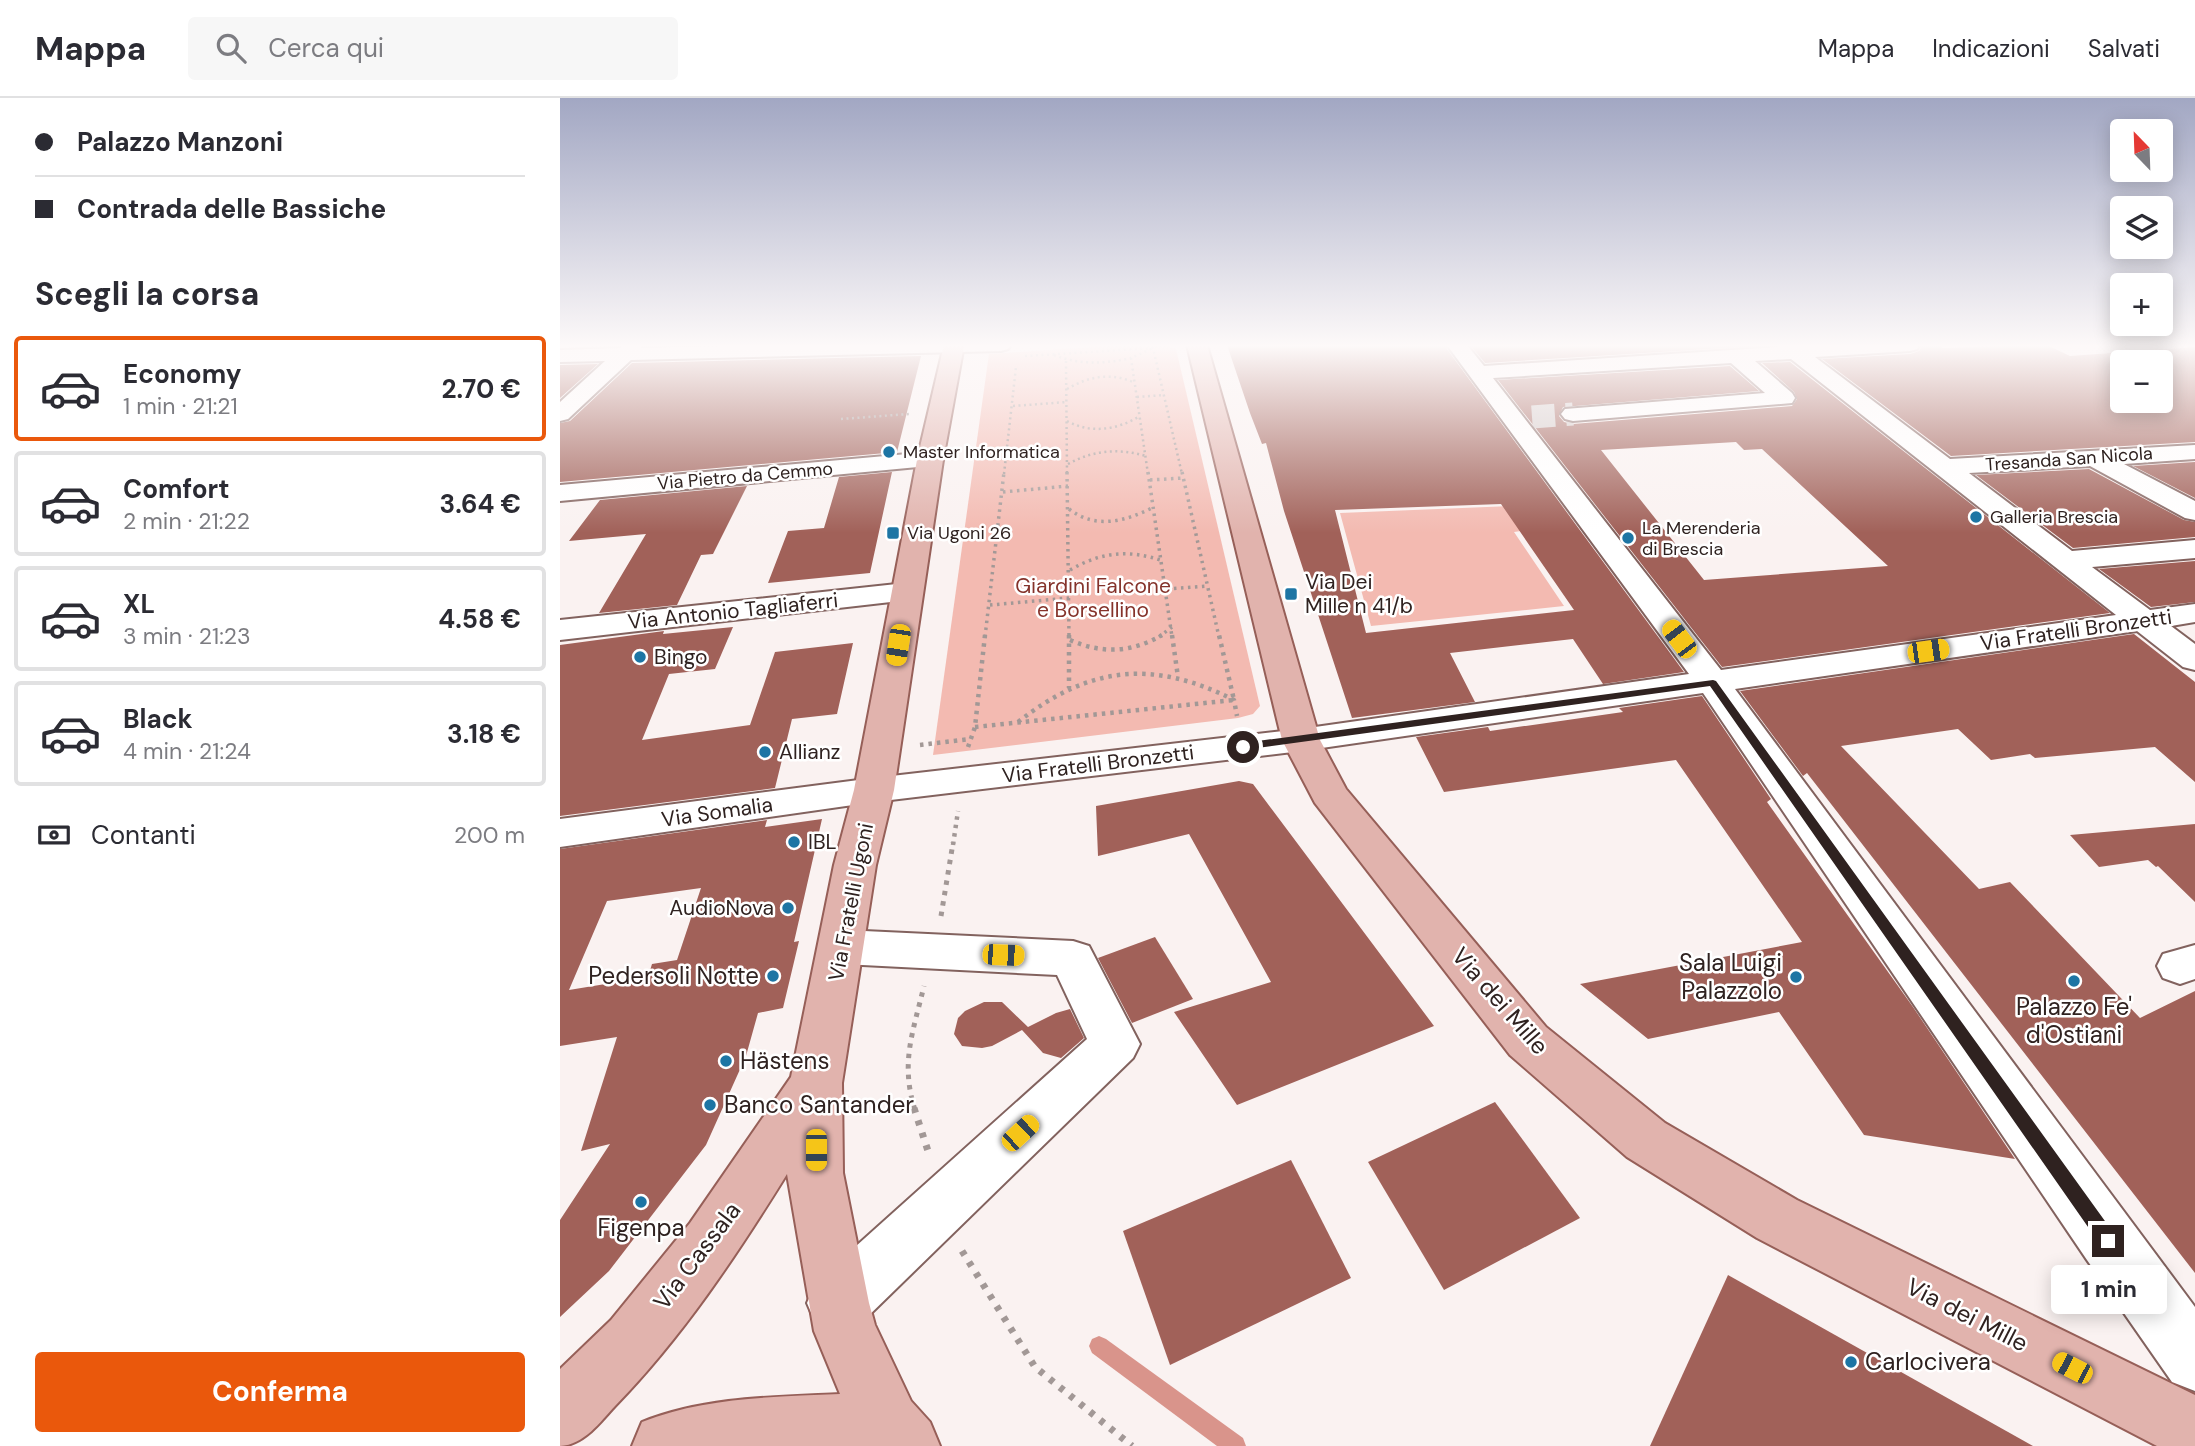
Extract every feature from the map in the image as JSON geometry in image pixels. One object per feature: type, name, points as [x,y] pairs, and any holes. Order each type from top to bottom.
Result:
[{"type":"main road","name":"Via Fratelli Ugoni","points":[[896,1436],[845,1331],[838,1303],[816,1173],[816,1083],[855,865],[874,790],[906,592],[941,408]]},
{"type":"main road","name":"Via dei Mille","points":[[1195,408],[1301,740],[1329,794],[1528,1041],[1646,1140],[1777,1219],[2195,1430]]},
{"type":"main road","name":"Via Cassala","points":[[560,1415],[633,1342],[711,1243],[816,1083]]},
{"type":"main road","points":[[666,1446],[752,1431],[896,1436]]},
{"type":"street","points":[[1513,408],[1523,418],[2100,1230],[2195,1359]]},
{"type":"street","points":[[1573,414],[1653,408]]},
{"type":"street","points":[[1868,408],[2195,660]]},
{"type":"street","name":"Tresanda San Nicola","points":[[1944,467],[2195,452]]},
{"type":"street","points":[[2092,457],[2195,512]]},
{"type":"street","name":"Via Pietro da Cemmo","points":[[560,493],[930,460]]},
{"type":"street","points":[[2066,560],[2195,549]]},
{"type":"street","name":"Via Antonio Tagliaferri","points":[[560,630],[906,592]]},
{"type":"street","name":"Via Fratelli Bronzetti","points":[[874,790],[1301,740],[2195,613]]},
{"type":"street","name":"Via Somalia","points":[[560,833],[874,790]]},
{"type":"street","points":[[838,1303],[1115,1044],[1073,958],[842,947]]},
{"type":"path","points":[[966,751],[975,727],[1013,408]]},
{"type":"path","points":[[1066,408],[1069,688]]},
{"type":"path","points":[[1139,408],[1173,626],[1178,677]]},
{"type":"path","points":[[1167,408],[1238,718]]},
{"type":"path","points":[[841,419],[917,414]]},
{"type":"path","points":[[1067,421],[1084,428],[1109,428],[1123,425],[1140,416]]},
{"type":"path","points":[[1068,465],[1090,453],[1104,451],[1133,452],[1146,456]]},
{"type":"path","points":[[1150,480],[1183,478]]},
{"type":"path","points":[[1003,492],[1068,486]]},
{"type":"path","points":[[1068,509],[1077,517],[1105,522],[1139,516],[1154,507]]},
{"type":"path","points":[[1069,570],[1097,555],[1114,552],[1150,556],[1163,562]]},
{"type":"path","points":[[1167,589],[1208,586]]},
{"type":"path","points":[[989,605],[1069,598]]},
{"type":"path","points":[[1070,640],[1084,647],[1103,651],[1124,650],[1152,641],[1173,626]]},
{"type":"path","points":[[1017,723],[1038,705],[1069,688],[1111,677],[1149,674],[1178,677],[1234,700]]},
{"type":"path","points":[[975,727],[1234,700]]},
{"type":"path","points":[[958,808],[941,918],[906,1063],[909,1091],[957,1243],[1035,1367],[1132,1446]]},
{"type":"green space","name":"Giardini Falcone e Borsellino","points":[[981,408],[1190,408],[1260,706],[1253,714],[1238,718],[933,755]]},
{"type":"green space","points":[[1511,506],[1527,530],[1514,532],[1564,606],[1371,626],[1340,513]]},
{"type":"building","points":[[584,408],[908,408],[897,452],[560,482],[560,423],[570,421]]},
{"type":"building","points":[[1248,408],[1490,408],[1684,672],[1603,684],[1573,639],[1450,653],[1475,702],[1352,718],[1284,511],[1266,443],[1262,444]],"holes":[[[1501,504],[1574,610],[1366,633],[1335,510]]]},
{"type":"building","points":[[1520,408],[1563,408],[1559,416],[1564,422],[1573,424],[1769,408],[1849,408],[2110,613],[1722,667]],"holes":[[[1736,442],[1744,450],[1762,449],[1888,566],[1704,580],[1601,450]]]},
{"type":"building","points":[[1887,408],[2110,408],[2110,413],[2173,413],[2173,408],[2195,408],[2195,442],[1951,456]]},
{"type":"building","points":[[2195,462],[2195,498],[2133,466]]},
{"type":"building","points":[[2089,469],[2184,520],[2195,522],[2195,537],[2073,548],[1976,475]]},
{"type":"building","points":[[892,472],[870,573],[768,583],[788,531],[824,528],[839,477]]},
{"type":"building","points":[[747,486],[713,554],[701,555],[677,605],[599,613],[646,534],[569,541],[600,500]]},
{"type":"building","points":[[2195,561],[2195,602],[2151,607],[2099,569]]},
{"type":"building","points":[[733,627],[715,669],[669,674],[642,740],[750,725],[775,652],[853,643],[837,714],[792,719],[775,788],[560,816],[560,645],[664,631],[663,634]]},
{"type":"building","points":[[2134,634],[2195,682],[2195,782],[2155,747],[2035,758],[2030,754],[1991,760],[1958,729],[1841,746],[1979,889],[2010,882],[2140,1018],[2195,991],[2195,1273],[1807,773],[1803,776],[1740,691]]},
{"type":"building","points":[[1702,696],[1771,799],[1767,802],[1913,1007],[2015,1159],[1864,1135],[1779,1012],[1648,1039],[1580,984],[1802,942],[1676,760],[1444,792],[1416,737],[1488,727],[1490,731],[1623,712],[1619,708]]},
{"type":"building","points":[[1239,781],[1253,784],[1434,1026],[1237,1105],[1174,1012],[1271,982],[1189,834],[1098,856],[1096,806]]},
{"type":"building","points":[[822,819],[794,942],[799,941],[783,1008],[758,1013],[746,1056],[706,1145],[609,1271],[560,1317],[560,1220],[610,1144],[581,1151],[617,1037],[560,1046],[560,849],[767,820],[765,827]],"holes":[[[701,888],[677,960],[652,964],[648,977],[569,990],[607,901]]]},
{"type":"building","points":[[2195,824],[2195,902],[2158,866],[2148,860],[2099,867],[2070,835]]},
{"type":"building","points":[[1155,937],[1193,999],[1132,1023],[1098,958]]},
{"type":"building","points":[[984,1002],[1002,1002],[1028,1027],[1070,1009],[1084,1038],[1061,1058],[1043,1053],[1022,1030],[992,1046],[962,1046],[954,1034],[958,1018],[965,1011]]},
{"type":"building","points":[[1495,1102],[1580,1218],[1444,1290],[1368,1162]]},
{"type":"building","points":[[1291,1160],[1351,1278],[1170,1365],[1123,1231]]},
{"type":"building","points":[[1728,1275],[2033,1446],[1650,1446]]},
{"type":"waterway","points":[[1099,1346],[1235,1446]]},
{"type":"tunnel","points":[[1532,417],[1573,414]]},
{"type":"place","name":"Master Informatica","points":[[889,452]]},
{"type":"place","name":"Galleria Brescia","points":[[1976,517]]},
{"type":"place","name":"Via Ugoni 26","points":[[893,533]]},
{"type":"place","name":"La Merenderia di Brescia","points":[[1628,538]]},
{"type":"place","name":"Via Dei Mille n 41/b","points":[[1291,594]]},
{"type":"place","name":"Bingo","points":[[640,657]]},
{"type":"place","name":"Allianz","points":[[765,752]]},
{"type":"place","name":"IBL","points":[[794,842]]},
{"type":"place","name":"AudioNova","points":[[788,908]]},
{"type":"place","name":"Pedersoli Notte","points":[[773,976]]},
{"type":"place","name":"Sala Luigi Palazzolo","points":[[1796,977]]},
{"type":"place","name":"Palazzo Fe' d'Ostiani","points":[[2074,981]]},
{"type":"place","name":"Hästens","points":[[726,1061]]},
{"type":"place","name":"Banco Santander","points":[[710,1105]]},
{"type":"place","name":"Figenpa","points":[[641,1202]]},
{"type":"place","name":"Carlocivera","points":[[1851,1362]]},
{"type":"route","points":[[1243,747],[1713,683],[2108,1241]]}]
